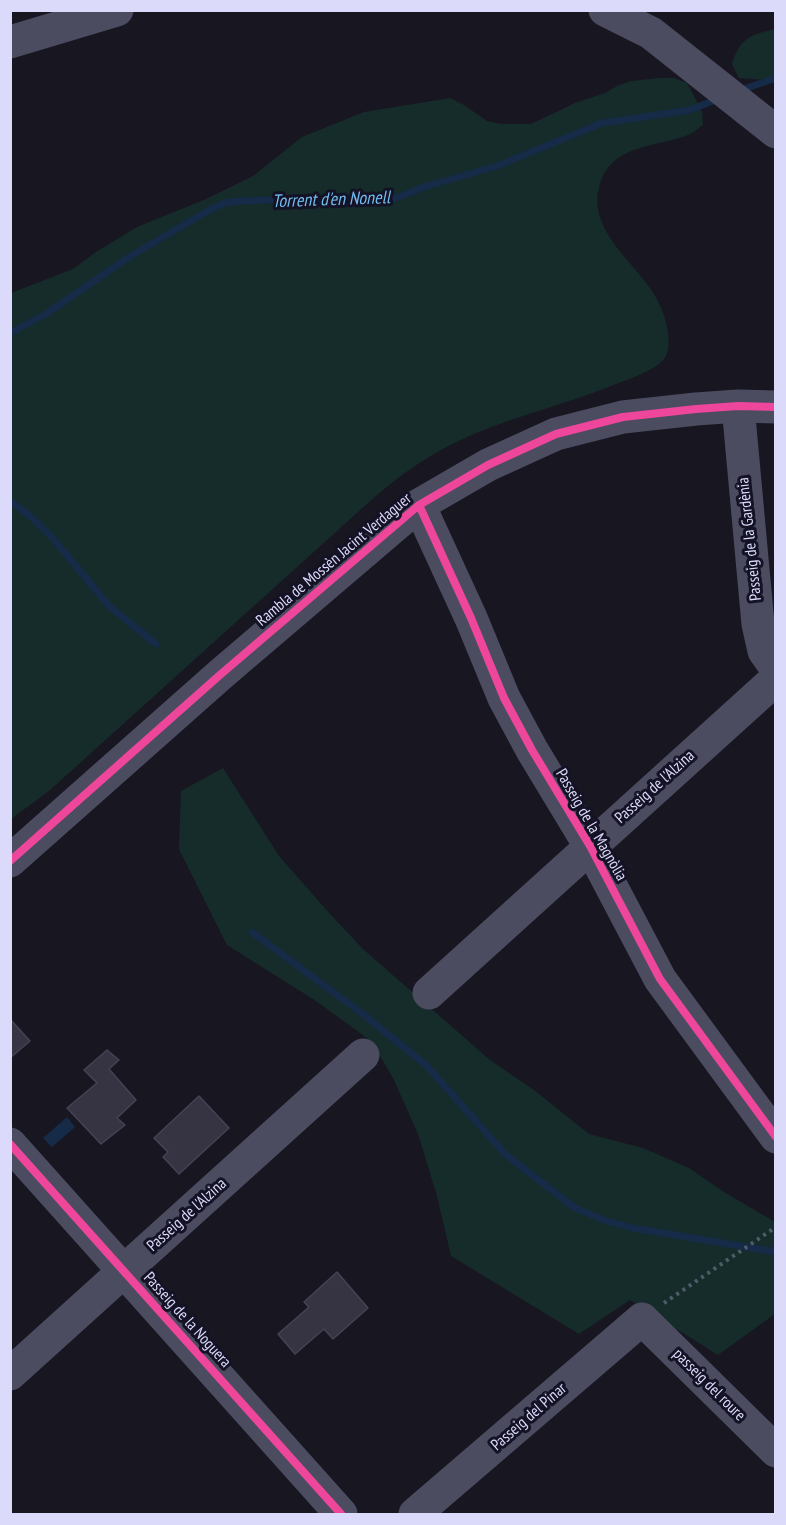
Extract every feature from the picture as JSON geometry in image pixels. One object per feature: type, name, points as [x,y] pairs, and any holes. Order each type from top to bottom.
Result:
[{"type":"street","points":[[10,42],[117,10]]},
{"type":"street","points":[[605,10],[651,33],[776,132]]},
{"type":"street","name":"Rambla de Mossèn Jacint Verdaguer","points":[[10,861],[221,674],[419,505],[488,465],[556,434],[623,417],[738,406],[776,407]]},
{"type":"street","name":"Passeig de la Gardènia","points":[[738,406],[758,624],[764,651],[776,668]]},
{"type":"street","name":"Passeig de la Magnòlia","points":[[419,505],[471,618],[504,698],[532,750],[590,846],[660,979],[776,1137]]},
{"type":"street","name":"Passeig de l'Alzina","points":[[429,993],[776,679]]},
{"type":"street","name":"Passeig de l'Alzina","points":[[10,1374],[363,1055]]},
{"type":"street","name":"Passeig de la Noguera","points":[[10,1144],[126,1271],[341,1515]]},
{"type":"street","name":"passeig del roure","points":[[642,1319],[776,1451]]},
{"type":"street","name":"Passeig del Pinar","points":[[416,1515],[642,1319]]},
{"type":"path","points":[[642,1319],[776,1227]]},
{"type":"green space","points":[[775,29],[775,76],[766,80],[739,78],[732,64],[739,48],[747,39]]},
{"type":"green space","points":[[674,78],[687,83],[702,111],[703,125],[688,135],[639,148],[617,159],[608,167],[602,178],[598,195],[598,210],[610,238],[650,288],[662,309],[669,342],[667,354],[662,361],[657,366],[625,381],[474,434],[431,455],[405,473],[368,503],[49,791],[11,819],[11,293],[73,269],[137,227],[206,199],[253,176],[302,137],[364,112],[450,98],[487,121],[502,124],[531,124],[617,86],[631,81]]},
{"type":"green space","points":[[223,768],[279,856],[331,915],[363,949],[490,1060],[534,1090],[589,1134],[643,1148],[689,1168],[775,1222],[775,1314],[718,1355],[630,1300],[579,1334],[451,1256],[437,1196],[418,1134],[393,1078],[371,1041],[316,1001],[227,945],[179,849],[181,791]]},
{"type":"water","points":[[67,1117],[75,1127],[52,1147],[43,1138]]},
{"type":"building","points":[[10,1019],[30,1041],[10,1058]]},
{"type":"building","points":[[107,1050],[119,1060],[109,1069],[136,1100],[117,1118],[125,1125],[101,1144],[67,1108],[97,1083],[84,1070]]},
{"type":"building","points":[[199,1096],[229,1128],[179,1174],[163,1157],[168,1152],[154,1138]]},
{"type":"building","points":[[337,1272],[368,1308],[333,1339],[324,1329],[295,1354],[278,1334],[309,1307],[304,1302]]},
{"type":"waterway","name":"Torrent d'en Nonell","points":[[738,91],[776,78]]},
{"type":"waterway","name":"Torrent d'en Nonell","points":[[10,333],[46,314],[129,257],[213,208],[228,202],[284,199],[319,203],[378,202],[393,199],[424,187],[497,166],[602,123],[690,110],[720,98]]},
{"type":"waterway","points":[[10,501],[50,535],[109,606],[156,644]]},
{"type":"waterway","points":[[252,932],[364,1015],[426,1065],[506,1155],[575,1208],[604,1220],[633,1228],[776,1252]]},
{"type":"cycle path","points":[[10,861],[221,674],[419,505],[488,465],[556,434],[623,417],[738,406],[776,407]]},
{"type":"cycle path","points":[[419,505],[471,618],[504,698],[532,750],[590,846],[660,979],[776,1137]]},
{"type":"cycle path","points":[[10,1144],[341,1514]]}]
